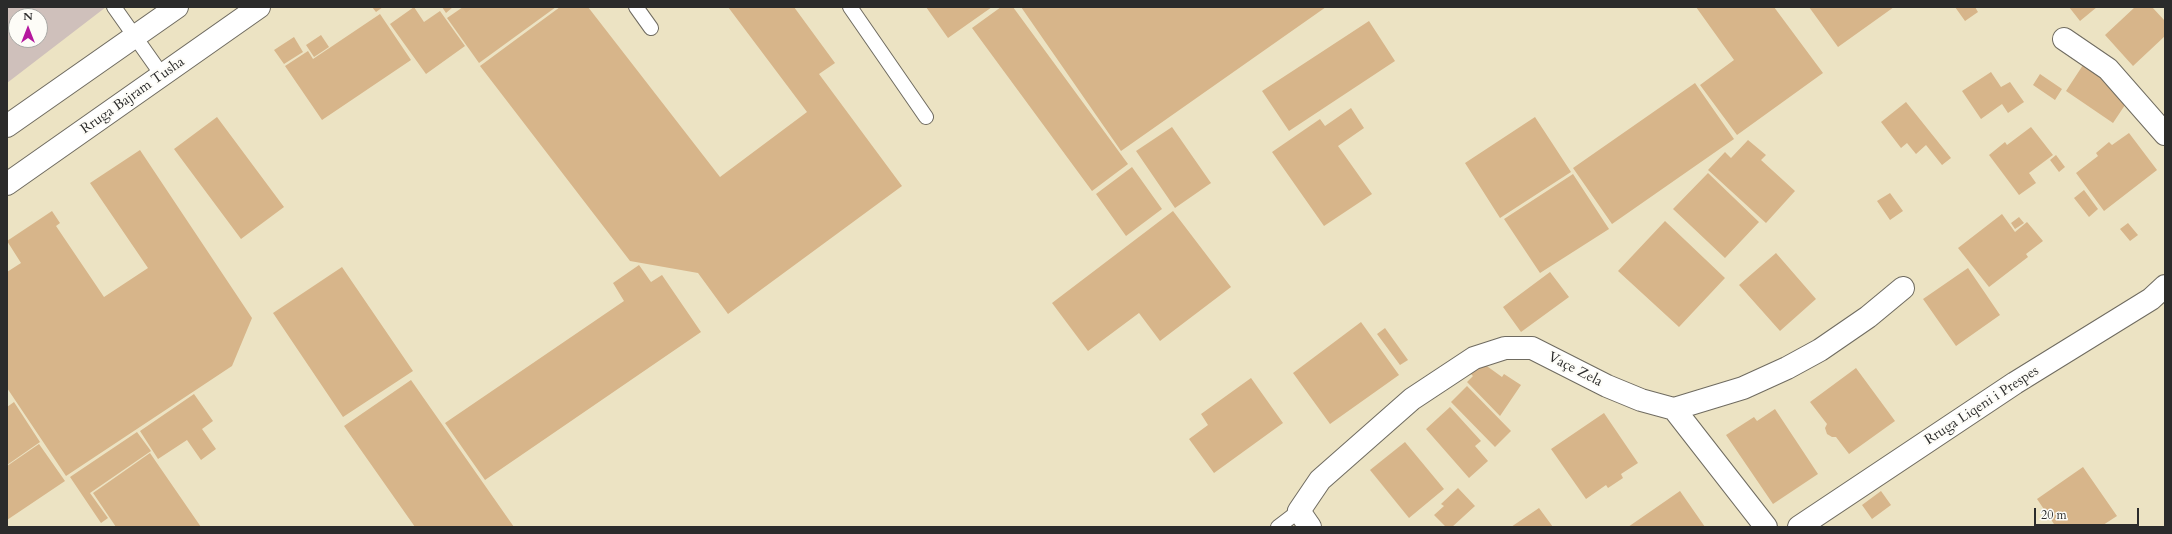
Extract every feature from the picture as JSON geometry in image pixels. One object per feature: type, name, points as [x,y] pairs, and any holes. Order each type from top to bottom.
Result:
[{"type":"street","points":[[7,126],[177,7]]},
{"type":"street","name":"Rruga Bajram Tusha","points":[[7,184],[259,7]]},
{"type":"street","points":[[2064,39],[2108,69],[2165,134]]},
{"type":"street","name":"Rruga Liqeni i Prespes","points":[[1799,527],[2015,383],[2151,298],[2165,286]]},
{"type":"street","points":[[1766,527],[1674,409],[1743,388],[1787,368],[1820,350],[1862,321],[1903,288]]},
{"type":"street","name":"Vaçe Zela","points":[[1305,519],[1320,480],[1412,399],[1474,358],[1505,348],[1532,348],[1607,386],[1641,400],[1674,409]]},
{"type":"lane","points":[[114,7],[162,76]]},
{"type":"lane","points":[[636,7],[651,28]]},
{"type":"lane","points":[[850,7],[926,117]]},
{"type":"lane","name":"Vaçe Zela","points":[[1278,527],[1305,519]]},
{"type":"shaded area","points":[[7,7],[106,7],[7,83]]},
{"type":"building","points":[[372,7],[383,7],[376,12]]},
{"type":"building","points":[[414,7],[424,22],[440,11],[465,46],[426,74],[390,24]]},
{"type":"building","points":[[442,7],[453,7],[446,13]]},
{"type":"building","points":[[463,7],[556,7],[479,63],[447,18]]},
{"type":"building","points":[[560,7],[588,7],[720,177],[807,112],[728,7],[794,7],[835,63],[819,74],[902,186],[728,314],[698,273],[630,261],[480,66]]},
{"type":"building","points":[[926,7],[992,7],[948,38]]},
{"type":"building","points":[[1001,7],[1013,7],[1128,164],[1092,191],[972,28]]},
{"type":"building","points":[[1021,7],[1326,7],[1121,151]]},
{"type":"building","points":[[1696,7],[1774,7],[1823,73],[1737,135],[1700,85],[1734,60]]},
{"type":"building","points":[[1809,7],[1894,7],[1838,47]]},
{"type":"building","points":[[1955,7],[1975,7],[1978,12],[1965,21]]},
{"type":"building","points":[[2069,7],[2097,7],[2080,21]]},
{"type":"building","points":[[2135,7],[2152,7],[2165,21],[2165,36],[2133,66],[2105,35]]},
{"type":"building","points":[[380,14],[411,60],[322,120],[285,66],[308,51],[313,59]]},
{"type":"building","points":[[1369,21],[1395,61],[1289,131],[1262,91]]},
{"type":"building","points":[[321,35],[329,47],[314,57],[306,45]]},
{"type":"building","points":[[294,37],[303,52],[284,64],[274,50]]},
{"type":"building","points":[[2083,65],[2131,96],[2113,123],[2066,91]]},
{"type":"building","points":[[1991,72],[2001,87],[2010,82],[2024,102],[2008,113],[2002,104],[1981,119],[1962,91]]},
{"type":"building","points":[[2040,74],[2062,89],[2055,100],[2033,85]]},
{"type":"building","points":[[1695,83],[1734,139],[1612,224],[1573,168]]},
{"type":"building","points":[[1906,102],[1951,158],[1942,165],[1926,145],[1916,154],[1907,143],[1901,148],[1881,122]]},
{"type":"building","points":[[1351,108],[1364,128],[1338,146],[1372,194],[1324,226],[1272,152],[1320,119],[1325,126]]},
{"type":"building","points":[[217,117],[284,207],[241,239],[174,149]]},
{"type":"building","points":[[1535,117],[1571,172],[1500,218],[1465,163]]},
{"type":"building","points":[[1172,127],[1211,183],[1175,208],[1136,151]]},
{"type":"building","points":[[2031,127],[2053,155],[2029,173],[2036,183],[2019,195],[1989,155],[2005,142],[2007,145]]},
{"type":"building","points":[[2129,133],[2157,170],[2104,211],[2076,173],[2098,156],[2096,153],[2109,142],[2112,145]]},
{"type":"building","points":[[1748,140],[1766,155],[1761,160],[1795,191],[1766,223],[1708,170],[1725,152],[1731,158]]},
{"type":"building","points":[[140,150],[252,318],[232,366],[66,476],[7,388],[7,272],[21,263],[7,241],[52,211],[60,223],[56,226],[104,297],[148,268],[90,183]]},
{"type":"building","points":[[2056,155],[2065,167],[2059,172],[2050,160]]},
{"type":"building","points":[[1132,167],[1162,209],[1126,236],[1096,194]]},
{"type":"building","points":[[1708,173],[1759,222],[1725,258],[1673,209]]},
{"type":"building","points":[[1573,174],[1609,229],[1540,273],[1504,219]]},
{"type":"building","points":[[2084,190],[2098,209],[2089,217],[2074,198]]},
{"type":"building","points":[[1890,193],[1903,211],[1890,220],[1877,201]]},
{"type":"building","points":[[1173,211],[1231,287],[1160,341],[1139,313],[1088,351],[1052,303]]},
{"type":"building","points":[[2002,214],[2015,232],[2027,222],[2043,241],[2026,254],[2028,257],[1989,287],[1958,248]]},
{"type":"building","points":[[2019,217],[2024,223],[2015,229],[2011,223]]},
{"type":"building","points":[[1665,221],[1725,278],[1679,327],[1618,271]]},
{"type":"building","points":[[2128,223],[2138,235],[2130,241],[2120,229]]},
{"type":"building","points":[[1776,253],[1816,299],[1780,331],[1739,285]]},
{"type":"building","points":[[639,265],[651,282],[662,275],[701,332],[485,480],[445,423],[624,301],[613,283]]},
{"type":"building","points":[[342,267],[413,371],[343,417],[273,313]]},
{"type":"building","points":[[1968,268],[2000,315],[1956,346],[1923,299]]},
{"type":"building","points":[[1550,272],[1569,297],[1521,332],[1503,307]]},
{"type":"building","points":[[1361,322],[1399,375],[1330,424],[1293,373]]},
{"type":"building","points":[[1385,328],[1408,360],[1400,365],[1377,334]]},
{"type":"building","points":[[1484,364],[1502,377],[1504,374],[1521,385],[1500,416],[1467,382],[1473,376],[1470,373],[1477,365],[1481,368]]},
{"type":"building","points":[[1856,368],[1895,421],[1849,454],[1836,437],[1832,437],[1827,434],[1825,428],[1827,424],[1810,402]]},
{"type":"building","points":[[1251,378],[1283,423],[1214,473],[1189,439],[1208,425],[1201,414]]},
{"type":"building","points":[[411,380],[514,527],[415,527],[344,426]]},
{"type":"building","points":[[1467,386],[1511,431],[1495,447],[1451,402]]},
{"type":"building","points":[[194,394],[213,421],[202,429],[216,449],[201,460],[187,440],[158,459],[140,431]]},
{"type":"building","points":[[14,402],[40,442],[7,465],[7,407]]},
{"type":"building","points":[[1450,407],[1481,441],[1475,446],[1488,461],[1469,478],[1426,429]]},
{"type":"building","points":[[1775,409],[1818,474],[1773,504],[1726,435],[1754,417],[1757,421]]},
{"type":"building","points":[[1604,413],[1638,463],[1621,474],[1623,478],[1608,488],[1606,485],[1586,499],[1551,449]]},
{"type":"building","points":[[137,432],[151,451],[90,493],[108,518],[101,523],[70,477]]},
{"type":"building","points":[[1405,442],[1444,489],[1409,518],[1370,470]]},
{"type":"building","points":[[39,444],[65,481],[7,520],[7,466]]},
{"type":"building","points":[[150,453],[201,527],[116,527],[93,493]]},
{"type":"building","points":[[2083,467],[2117,516],[2100,527],[2056,527],[2037,499]]},
{"type":"building","points":[[1458,488],[1475,506],[1452,527],[1446,527],[1434,515],[1444,506],[1441,504]]},
{"type":"building","points":[[1680,491],[1705,527],[1628,527]]},
{"type":"building","points":[[1881,491],[1891,505],[1872,519],[1862,505]]},
{"type":"building","points":[[1539,508],[1553,527],[1511,527]]}]
